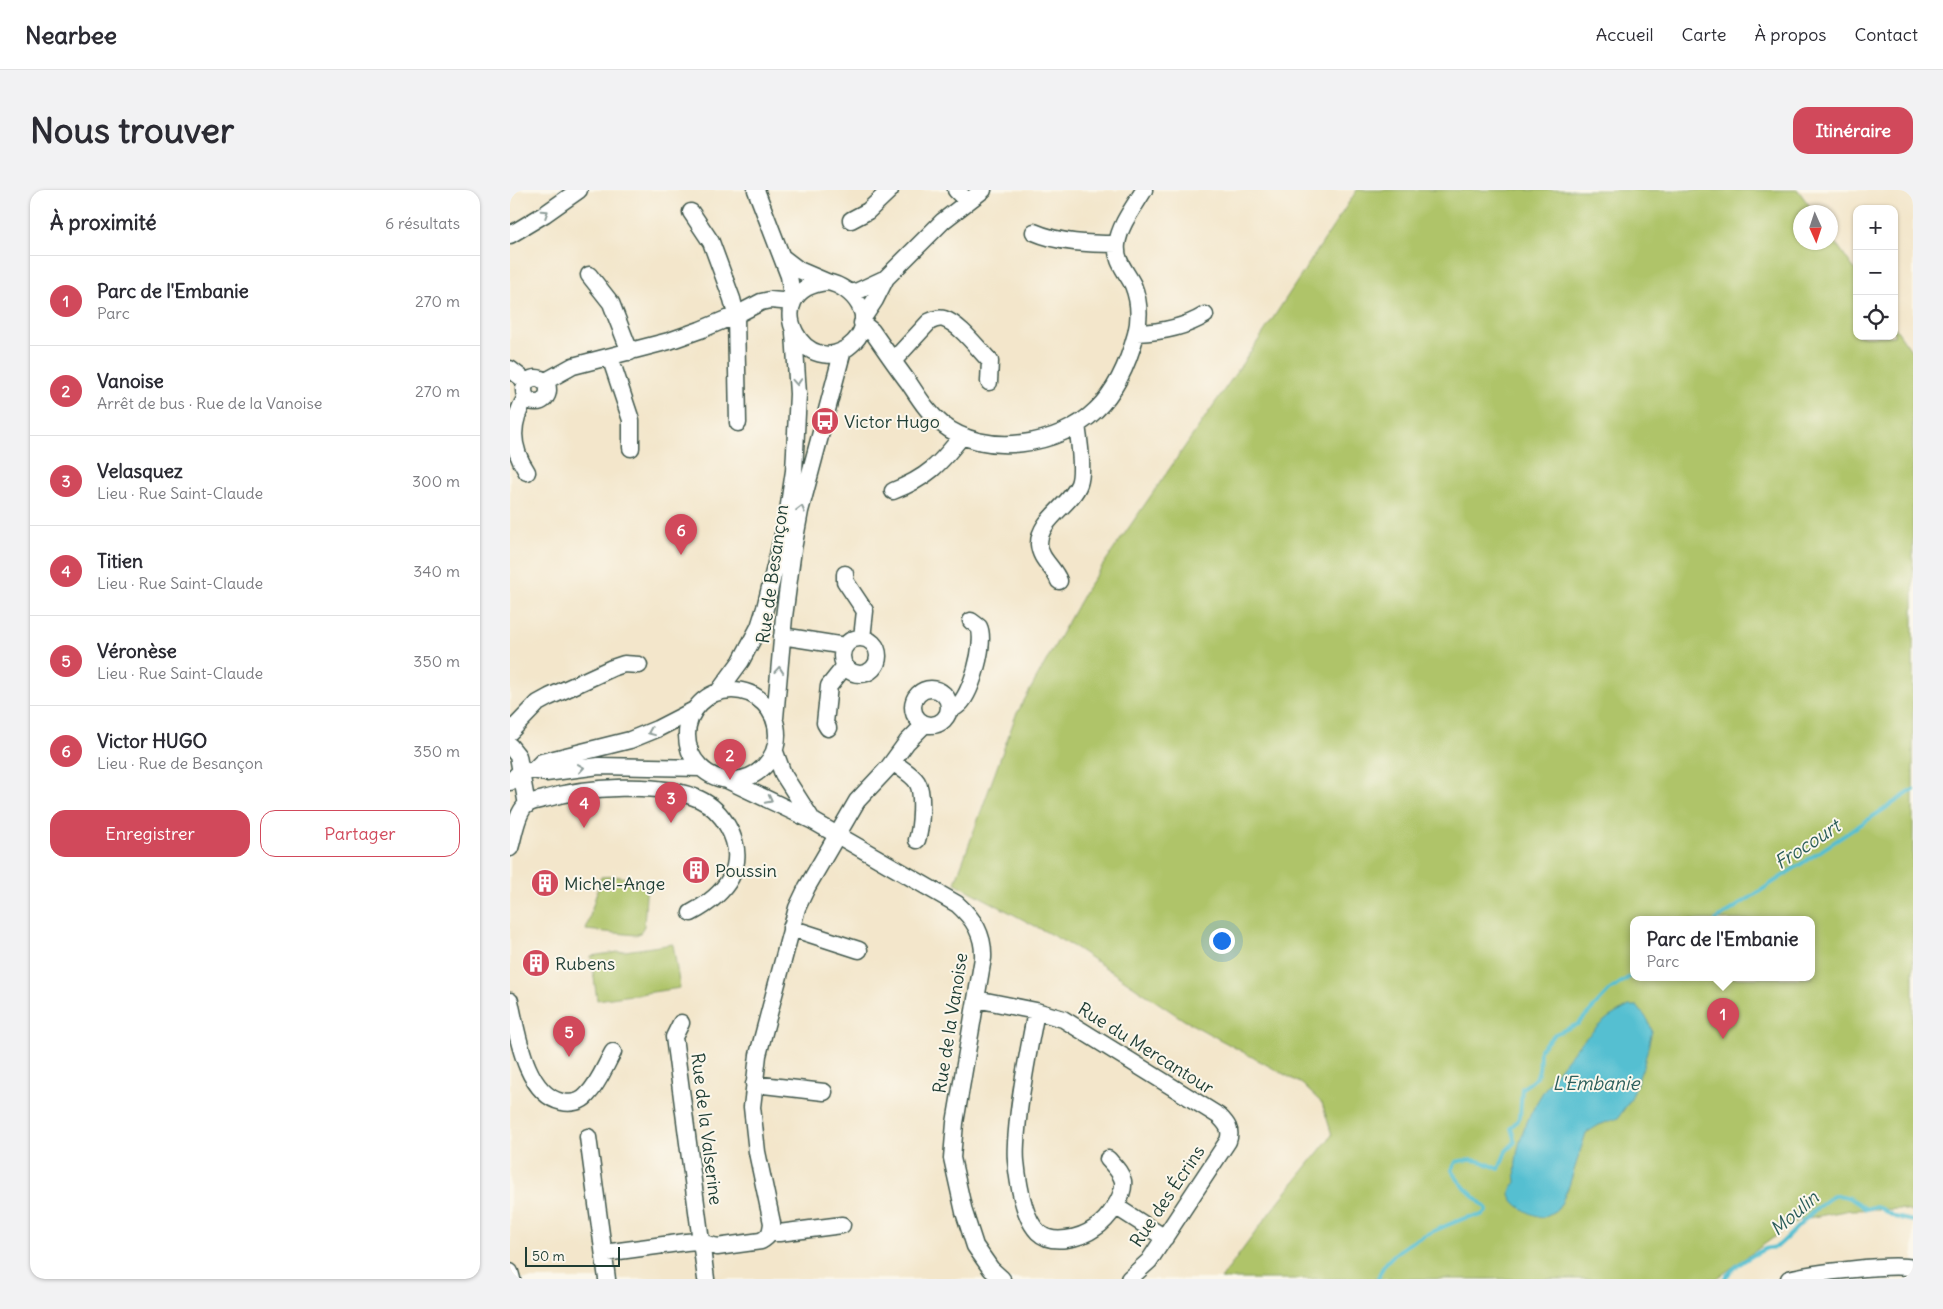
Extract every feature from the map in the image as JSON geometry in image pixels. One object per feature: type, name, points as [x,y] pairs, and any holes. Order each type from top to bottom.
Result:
[{"type":"street","points":[[510,235],[545,214],[579,190]]},
{"type":"street","points":[[756,190],[789,276],[793,302],[791,318],[794,333],[803,345],[812,351],[828,354],[843,350],[856,339],[863,320],[886,278],[932,230],[961,196],[983,190]]},
{"type":"street","points":[[851,220],[868,211],[890,190]]},
{"type":"street","points":[[781,256],[799,270],[842,286],[851,293],[860,306],[863,320],[934,417],[947,428],[978,442],[1002,445],[1047,437],[1077,426],[1097,409],[1112,390],[1128,358],[1137,332],[1139,310],[1136,294],[1118,257],[1117,244],[1124,223],[1144,190]]},
{"type":"street","points":[[691,212],[711,242],[736,315],[738,423]]},
{"type":"street","points":[[1034,232],[1044,237],[1077,242],[1117,244]]},
{"type":"street","points":[[589,275],[611,303],[630,352]]},
{"type":"street","points":[[851,293],[886,278]]},
{"type":"street","points":[[793,302],[798,294],[805,289],[818,283],[827,282]]},
{"type":"street","points":[[527,472],[517,458],[513,429],[515,414],[532,379],[539,379],[544,382],[573,366],[669,340],[736,315],[761,302],[770,300],[793,302]]},
{"type":"street","points":[[1137,332],[1173,329],[1205,315]]},
{"type":"street","points":[[893,361],[929,322],[934,319],[944,319],[957,328],[990,362],[989,382]]},
{"type":"street","name":"Rue de Besançon","points":[[719,691],[741,661],[759,627],[787,518],[794,472],[798,394],[794,333]]},
{"type":"street","name":"Rue de Besançon","points":[[775,718],[788,581],[800,511],[843,350]]},
{"type":"street","points":[[610,357],[631,420],[631,448]]},
{"type":"street","points":[[510,369],[527,389]]},
{"type":"street","points":[[1059,581],[1057,575],[1043,559],[1039,543],[1045,526],[1075,491],[1080,482],[1077,426]]},
{"type":"street","points":[[893,491],[914,483],[941,463],[962,436]]},
{"type":"street","points":[[845,574],[845,581],[865,611],[862,638]]},
{"type":"street","points":[[949,708],[956,707],[961,702],[973,679],[981,634],[979,627],[971,621]]},
{"type":"street","points":[[782,636],[845,646]]},
{"type":"street","points":[[862,638],[873,643],[878,660],[866,673],[860,674],[854,673],[845,666],[842,658],[845,646],[852,639],[862,638]]},
{"type":"street","points":[[510,732],[538,703],[549,697],[612,668],[624,664],[639,665]]},
{"type":"street","points":[[828,728],[825,723],[829,686],[845,666]]},
{"type":"street","points":[[736,689],[752,694],[761,700],[775,718],[778,741],[775,752],[768,764],[757,773],[744,779],[725,779],[710,774],[702,768],[692,755],[687,740],[688,724],[694,710],[705,698],[719,691],[736,689]]},
{"type":"street","points":[[929,689],[939,691],[947,698],[949,708],[941,722],[931,725],[926,724],[914,713],[914,702],[919,694],[929,689]]},
{"type":"street","points":[[518,774],[542,762],[630,740],[694,710]]},
{"type":"street","points":[[604,1253],[686,1242],[701,1242],[718,1247],[761,1241],[767,1238],[771,1232],[772,1222],[757,1152],[752,1107],[758,1054],[797,908],[807,887],[857,801],[893,762],[907,742],[926,724]]},
{"type":"street","points":[[510,746],[518,756],[518,774],[527,805]]},
{"type":"street","name":"Rue de la Vanoise","points":[[775,752],[783,774],[813,820]]},
{"type":"street","points":[[893,762],[919,784],[921,809],[920,832],[917,840]]},
{"type":"street","points":[[518,774],[546,773],[599,766],[702,768]]},
{"type":"street","name":"Rue de la Vanoise","points":[[725,779],[813,820],[957,904],[969,916],[980,936],[983,951],[955,1123],[952,1158],[969,1228],[975,1246],[991,1276]]},
{"type":"street","points":[[510,848],[518,821],[527,805],[558,795],[605,788],[668,791],[689,795],[707,803],[717,811],[731,832],[736,850],[736,860],[727,885],[707,905],[691,913]]},
{"type":"street","points":[[791,928],[859,950]]},
{"type":"street","name":"Rue du Mercantour","points":[[976,999],[1036,1010],[1071,1024],[1219,1116],[1229,1129]]},
{"type":"street","points":[[510,1001],[528,1068],[535,1082],[550,1098],[569,1104],[585,1097],[598,1079],[613,1052]]},
{"type":"street","points":[[1036,1010],[1017,1117],[1015,1141],[1019,1184],[1026,1209],[1034,1227],[1040,1234],[1053,1239],[1066,1239],[1096,1228],[1115,1206],[1123,1189],[1121,1174],[1108,1159]]},
{"type":"street","name":"Rue de la Valserine","points":[[681,1023],[674,1037],[706,1279]]},
{"type":"street","points":[[754,1084],[824,1092]]},
{"type":"street","name":"Rue des Écrins","points":[[1129,1279],[1143,1268],[1165,1238],[1228,1141],[1229,1129]]},
{"type":"street","points":[[588,1137],[607,1279]]},
{"type":"street","points":[[1115,1206],[1165,1238]]},
{"type":"street","points":[[771,1232],[779,1233],[842,1226]]},
{"type":"street","points":[[1789,1279],[1898,1266],[1913,1268]]},
{"type":"street","points":[[510,1272],[512,1279]]},
{"type":"green space","points":[[1357,190],[1798,190],[1809,205],[1793,205],[1793,250],[1838,250],[1838,246],[1853,267],[1853,340],[1898,340],[1898,332],[1913,353],[1913,1212],[1900,1209],[1850,1210],[1798,1220],[1716,1279],[1221,1279],[1271,1211],[1332,1135],[1322,1103],[1302,1084],[1184,1020],[1076,948],[955,883],[1016,715],[1087,588],[1260,338]]},
{"type":"green space","points":[[614,876],[647,881],[644,926],[640,933],[636,935],[586,930],[601,877]]},
{"type":"green space","points":[[673,944],[680,988],[597,1000],[591,956]]},
{"type":"water","name":"L'Embanie","points":[[1629,1006],[1637,1006],[1648,1020],[1652,1031],[1644,1064],[1631,1099],[1618,1118],[1599,1125],[1586,1133],[1569,1186],[1558,1209],[1544,1217],[1523,1209],[1513,1201],[1510,1192],[1516,1182],[1516,1160],[1521,1138],[1530,1116],[1556,1073],[1587,1036],[1612,1015]]},
{"type":"waterway","name":"Frocourt","points":[[1722,916],[1913,790]]},
{"type":"waterway","name":"Frocourt","points":[[1378,1279],[1383,1268],[1391,1258],[1414,1241],[1454,1222],[1479,1216],[1487,1211],[1455,1176],[1452,1170],[1456,1162],[1478,1161],[1499,1169],[1506,1151],[1515,1142],[1511,1128],[1520,1117],[1522,1088],[1537,1076],[1540,1049],[1555,1034],[1578,1024],[1610,990],[1630,977]]},
{"type":"waterway","name":"Moulin","points":[[1724,1279],[1748,1258],[1765,1249],[1777,1246],[1814,1211],[1834,1196],[1847,1197],[1866,1209],[1876,1206],[1895,1217],[1913,1221]]},
{"type":"place","name":"Victor Hugo","points":[[825,421]]},
{"type":"place","name":"Victor HUGO","points":[[681,555]]},
{"type":"place","name":"Vanoise","points":[[730,780]]},
{"type":"place","name":"Velasquez","points":[[671,823]]},
{"type":"place","name":"Titien","points":[[584,828]]},
{"type":"place","name":"Poussin","points":[[696,870]]},
{"type":"place","name":"Michel-Ange","points":[[545,883]]},
{"type":"place","name":"Rubens","points":[[536,963]]},
{"type":"place","name":"Parc de l'Embanie","points":[[1723,1039]]},
{"type":"place","name":"Véronèse","points":[[569,1057]]}]
